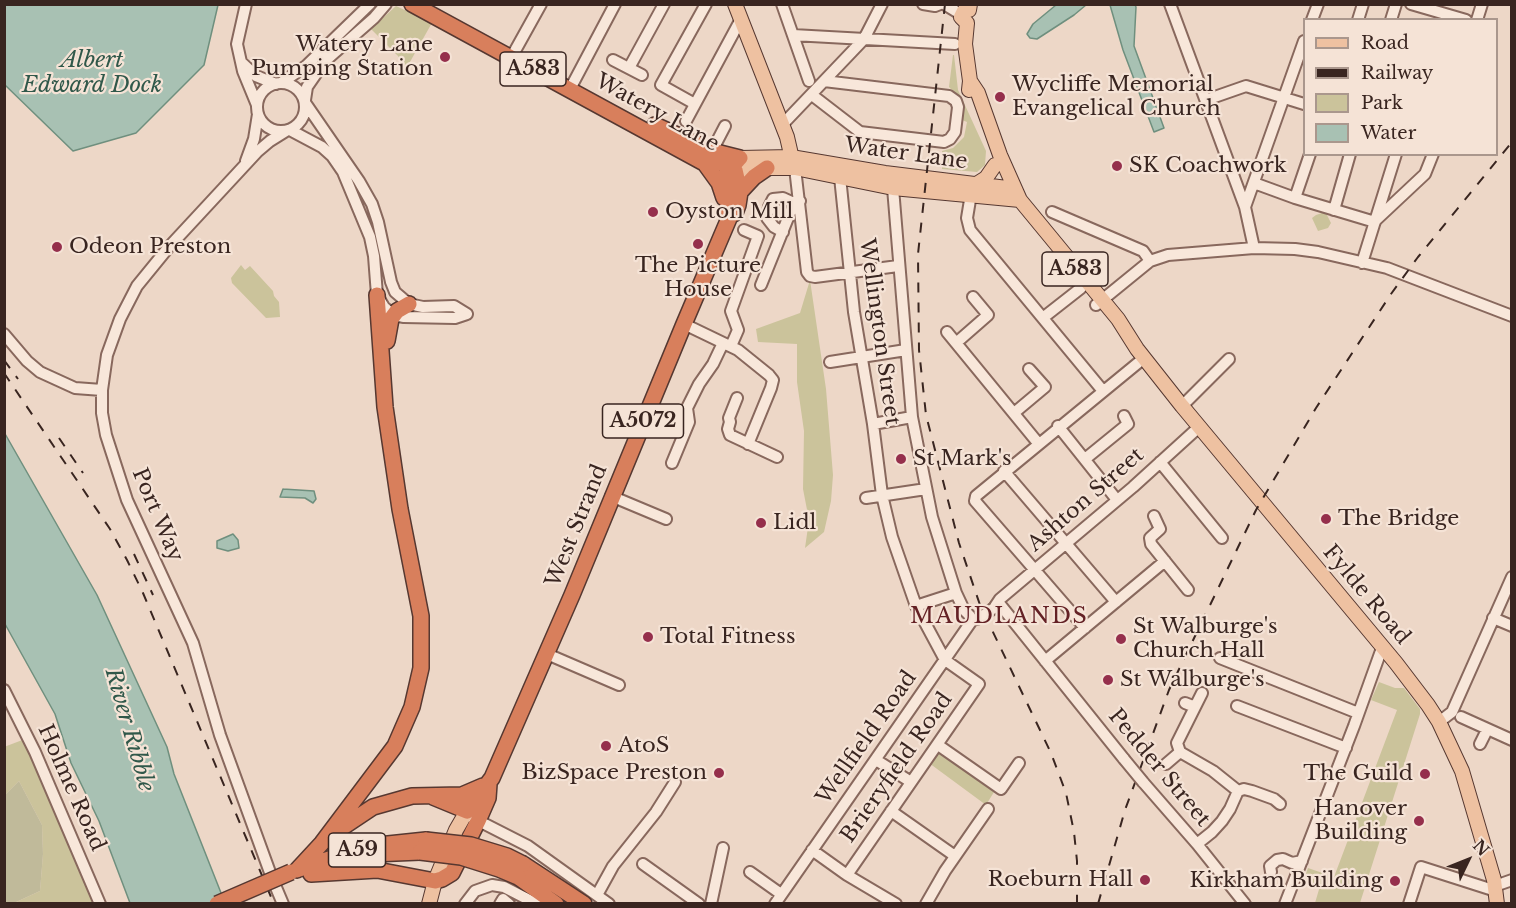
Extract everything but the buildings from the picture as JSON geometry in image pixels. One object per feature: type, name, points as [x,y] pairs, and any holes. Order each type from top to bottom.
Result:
[{"type":"highway","name":"Watery Lane","points":[[412,4],[513,53]]},
{"type":"highway","name":"Watery Lane","points":[[434,4],[572,86],[681,133],[709,158]]},
{"type":"highway","name":"Watery Lane","points":[[681,133],[709,158],[738,165]]},
{"type":"highway","points":[[693,144],[701,153],[738,165],[733,203],[723,197],[709,158]]},
{"type":"highway","name":"A5072","points":[[733,203],[754,177],[767,168]]},
{"type":"highway","name":"West Strand","points":[[472,816],[489,784],[547,654],[733,203]]},
{"type":"highway","points":[[298,874],[395,746],[412,707],[421,668],[421,616],[400,509],[385,407],[377,296]]},
{"type":"highway","points":[[385,407],[387,329],[393,315],[409,304]]},
{"type":"highway","points":[[322,843],[373,807],[412,796],[466,794],[489,784]]},
{"type":"highway","points":[[433,797],[472,816]]},
{"type":"highway","name":"A5072","points":[[452,873],[472,816]]},
{"type":"highway","name":"A59","points":[[217,903],[369,846],[471,845],[507,856],[556,903]]},
{"type":"highway","points":[[298,874],[377,870],[435,881],[452,873]]},
{"type":"highway","name":"A59","points":[[521,871],[591,899]]},
{"type":"highway","name":"A59","points":[[242,903],[298,874]]},
{"type":"main road","points":[[735,4],[784,131],[793,162]]},
{"type":"main road","points":[[967,13],[965,44],[970,81],[968,93],[995,165],[1012,194]]},
{"type":"main road","points":[[970,81],[978,93],[1012,194]]},
{"type":"main road","points":[[784,131],[809,160]]},
{"type":"main road","points":[[738,165],[777,146],[784,131]]},
{"type":"main road","name":"Water Lane","points":[[793,162],[809,160],[973,190]]},
{"type":"main road","name":"Water Lane","points":[[793,162],[840,177],[893,188],[973,190],[1012,194]]},
{"type":"main road","name":"Watery Lane","points":[[738,165],[793,162]]},
{"type":"main road","name":"Watery Lane","points":[[738,165],[767,168],[793,162]]},
{"type":"main road","points":[[973,190],[986,178],[995,165]]},
{"type":"main road","name":"Fylde Road","points":[[1012,194],[1081,288],[1099,302]]},
{"type":"main road","name":"Fylde Road","points":[[1012,194],[1099,302],[1127,332],[1199,427],[1422,697],[1439,722],[1462,771],[1477,816],[1496,894]]},
{"type":"main road","points":[[429,903],[435,881],[456,830],[472,816]]},
{"type":"main road","points":[[436,903],[452,873]]},
{"type":"street","points":[[239,60],[256,76],[296,88],[372,204],[393,287],[399,296],[409,304],[423,307],[454,306],[467,314],[455,318],[404,317],[393,315],[384,307],[377,296],[370,237],[344,172],[322,147],[288,131],[274,131],[267,127],[257,110],[239,60],[237,44],[246,4]]},
{"type":"street","points":[[257,110],[264,91],[306,66],[370,4]]},
{"type":"street","points":[[288,131],[302,121],[305,115],[307,87],[325,61],[386,4]]},
{"type":"street","points":[[513,53],[541,4]]},
{"type":"street","points":[[572,86],[615,4]]},
{"type":"street","points":[[629,68],[664,4]]},
{"type":"street","points":[[695,104],[661,85],[706,4]]},
{"type":"street","points":[[783,4],[809,81]]},
{"type":"street","points":[[784,131],[824,81],[864,39],[882,4]]},
{"type":"street","points":[[922,4],[935,6],[942,4],[967,13]]},
{"type":"street","points":[[1170,4],[1245,207],[1254,248]]},
{"type":"street","points":[[1412,4],[1459,18]]},
{"type":"street","points":[[681,133],[741,19]]},
{"type":"street","points":[[793,35],[955,44]]},
{"type":"street","points":[[1245,207],[1303,47]]},
{"type":"street","points":[[613,60],[642,75]]},
{"type":"street","points":[[812,95],[860,132],[944,142],[950,139],[955,132],[958,107],[956,101],[949,96],[824,81]]},
{"type":"street","points":[[1206,100],[1246,86],[1303,103]]},
{"type":"street","name":"Port Way","points":[[243,170],[250,152],[257,110]]},
{"type":"street","points":[[709,158],[725,126]]},
{"type":"street","name":"Port Way","points":[[283,903],[220,735],[194,643],[127,500],[106,435],[102,413],[102,390],[107,355],[120,319],[137,286],[168,248],[270,141],[288,131]]},
{"type":"street","points":[[1295,198],[1310,156]]},
{"type":"street","points":[[1334,210],[1349,156]]},
{"type":"street","points":[[1362,262],[1395,156]]},
{"type":"street","points":[[1375,222],[1425,174],[1432,156]]},
{"type":"street","points":[[793,162],[807,272],[810,276],[898,266]]},
{"type":"street","name":"Wellington Street","points":[[840,177],[849,273],[882,495],[891,537],[916,606],[945,660]]},
{"type":"street","points":[[1254,183],[1375,222]]},
{"type":"street","points":[[893,188],[912,417],[932,517],[956,593],[964,610],[975,619]]},
{"type":"street","points":[[973,190],[967,218],[970,230],[1103,391]]},
{"type":"street","points":[[783,232],[774,227],[767,218],[773,198],[797,202]]},
{"type":"street","points":[[761,285],[797,202]]},
{"type":"street","points":[[1052,212],[1143,251],[1150,261]]},
{"type":"street","points":[[672,463],[689,422],[687,408],[699,384],[738,330],[731,311],[758,236],[744,230]]},
{"type":"street","points":[[1099,302],[1150,261],[1168,255],[1254,248],[1318,252],[1387,268],[1512,316]]},
{"type":"street","points":[[1044,317],[1081,288]]},
{"type":"street","points":[[956,343],[988,315],[973,297]]},
{"type":"street","points":[[684,324],[727,345],[773,380],[748,444]]},
{"type":"street","points":[[947,332],[1038,443]]},
{"type":"street","points":[[4,334],[27,361],[40,372],[75,388],[102,390]]},
{"type":"street","points":[[830,362],[906,350]]},
{"type":"street","points":[[1085,628],[975,501],[976,496],[1103,391],[1141,353]]},
{"type":"street","points":[[1182,406],[1229,359]]},
{"type":"street","points":[[1014,413],[1045,387],[1029,369]]},
{"type":"street","points":[[737,398],[729,418],[730,435],[777,457]]},
{"type":"street","points":[[1085,459],[1128,424],[1124,416]]},
{"type":"street","points":[[873,424],[912,417]]},
{"type":"street","points":[[1059,426],[1117,500]]},
{"type":"street","name":"Ashton Street","points":[[996,605],[1199,427]]},
{"type":"street","points":[[1160,462],[1221,538]]},
{"type":"street","points":[[1004,471],[1116,602]]},
{"type":"street","points":[[866,498],[926,489]]},
{"type":"street","points":[[611,496],[666,519]]},
{"type":"street","points":[[1154,516],[1160,529],[1150,538],[1151,544],[1188,591]]},
{"type":"street","points":[[1045,661],[1165,561]]},
{"type":"street","points":[[1439,722],[1452,712],[1511,581]]},
{"type":"street","points":[[916,606],[956,593]]},
{"type":"street","name":"Wellfield Road","points":[[778,899],[975,619],[996,605]]},
{"type":"street","name":"Pedder Street","points":[[996,605],[1245,903]]},
{"type":"street","points":[[1493,618],[1512,626]]},
{"type":"street","points":[[1285,903],[1346,748],[1382,648]]},
{"type":"street","points":[[547,654],[619,685]]},
{"type":"street","points":[[1220,658],[1358,713]]},
{"type":"street","name":"Brieryfield Road","points":[[847,875],[979,684],[945,660]]},
{"type":"street","name":"Holme Road","points":[[4,690],[34,752],[100,903]]},
{"type":"street","points":[[1202,693],[1190,705],[1177,743],[1180,752],[1213,771],[1238,791]]},
{"type":"street","points":[[1237,706],[1261,720],[1346,748]]},
{"type":"street","points":[[1461,717],[1512,740]]},
{"type":"street","points":[[1480,744],[1487,730]]},
{"type":"street","points":[[938,745],[1001,789],[1019,763]]},
{"type":"street","points":[[1166,764],[1180,752]]},
{"type":"street","points":[[876,760],[911,782]]},
{"type":"street","points":[[591,899],[613,866],[656,812],[675,782]]},
{"type":"street","points":[[1197,844],[1222,821],[1238,791],[1244,789],[1278,798]]},
{"type":"street","points":[[926,903],[988,809]]},
{"type":"street","points":[[891,811],[955,856]]},
{"type":"street","points":[[472,816],[528,846],[591,899],[609,903]]},
{"type":"street","points":[[711,903],[723,848]]},
{"type":"street","points":[[812,850],[847,875],[896,903]]},
{"type":"street","points":[[1271,872],[1270,867],[1277,860],[1302,861]]},
{"type":"street","points":[[643,864],[699,903]]},
{"type":"street","points":[[764,866],[753,874],[778,899]]},
{"type":"street","points":[[1409,903],[1421,867],[1496,894],[1512,880]]},
{"type":"street","points":[[465,903],[476,891],[492,885],[504,887],[537,903]]},
{"type":"green space","points":[[396,6],[433,21],[406,69],[398,56],[371,29]]},
{"type":"green space","points":[[953,55],[958,90],[986,151],[985,165],[977,172],[942,169],[942,151],[953,148],[964,137],[967,122],[962,120],[963,109],[959,97],[949,87]]},
{"type":"green space","points":[[1326,213],[1331,223],[1328,228],[1318,231],[1312,218]]},
{"type":"green space","points":[[241,265],[245,270],[250,266],[273,291],[279,302],[280,317],[266,318],[232,283],[231,278]]},
{"type":"green space","points":[[810,280],[826,389],[833,475],[831,501],[824,532],[805,548],[809,520],[803,489],[804,431],[797,382],[797,344],[758,342],[756,329],[800,313]]},
{"type":"green space","points":[[1379,682],[1395,688],[1404,688],[1420,709],[1420,714],[1360,903],[1315,903],[1320,886],[1304,879],[1308,868],[1334,877],[1397,710],[1371,700]]},
{"type":"green space","points":[[25,739],[93,895],[92,903],[14,903],[40,891],[43,854],[42,825],[19,781],[5,795],[4,747]]},
{"type":"green space","points":[[936,751],[994,792],[986,805],[929,763]]},
{"type":"shaded area","points":[[19,781],[42,825],[43,854],[40,891],[14,903],[5,903],[5,795]]},
{"type":"water","name":"Albert Edward Dock","points":[[4,5],[218,5],[204,65],[136,133],[73,151],[5,85]]},
{"type":"water","points":[[1056,5],[1086,5],[1037,39],[1030,38],[1027,34],[1033,24]]},
{"type":"water","points":[[1110,5],[1135,5],[1136,7],[1134,46],[1164,128],[1154,132],[1123,50]]},
{"type":"water","name":"River Ribble","points":[[4,432],[97,595],[167,747],[174,774],[225,903],[130,903],[99,821],[71,763],[55,714],[5,624]]},
{"type":"water","points":[[283,489],[314,491],[316,499],[313,503],[305,498],[280,497]]},
{"type":"water","points":[[233,534],[238,540],[239,548],[228,551],[217,548],[217,541]]},
{"type":"railway","points":[[945,4],[918,254],[919,350],[926,415],[959,543],[980,605],[1051,753],[1066,793],[1077,861],[1077,904]]},
{"type":"railway","points":[[1098,904],[1125,810],[1169,690],[1256,510],[1316,408],[1391,294],[1418,257],[1512,142]]},
{"type":"railway","points":[[4,360],[18,379]]},
{"type":"railway","points":[[4,373],[110,529],[127,560],[274,904]]},
{"type":"railway","points":[[59,438],[83,473]]},
{"type":"railway","points":[[134,554],[153,595]]},
{"type":"place","name":"Watery Lane Pumping Station","points":[[445,57]]},
{"type":"place","name":"Wycliffe Memorial Evangelical Church","points":[[1000,97]]},
{"type":"place","name":"SK Coachwork","points":[[1117,166]]},
{"type":"place","name":"Oyston Mill","points":[[653,212]]},
{"type":"place","name":"The Picture House","points":[[698,244]]},
{"type":"place","name":"Odeon Preston","points":[[57,247]]},
{"type":"place","name":"St Mark's","points":[[901,459]]},
{"type":"place","name":"The Bridge","points":[[1326,519]]},
{"type":"place","name":"Lidl","points":[[761,523]]},
{"type":"place","name":"Total Fitness","points":[[648,637]]},
{"type":"place","name":"St Walburge's Church Hall","points":[[1121,639]]},
{"type":"place","name":"St Walburge's","points":[[1108,680]]},
{"type":"place","name":"AtoS","points":[[606,746]]},
{"type":"place","name":"BizSpace Preston","points":[[719,773]]},
{"type":"place","name":"The Guild","points":[[1425,774]]},
{"type":"place","name":"Hanover Building","points":[[1419,821]]},
{"type":"place","name":"Roeburn Hall","points":[[1145,880]]},
{"type":"place","name":"Kirkham Building","points":[[1395,881]]},
{"type":"district","name":"MAUDLANDS","points":[[999,617]]}]
